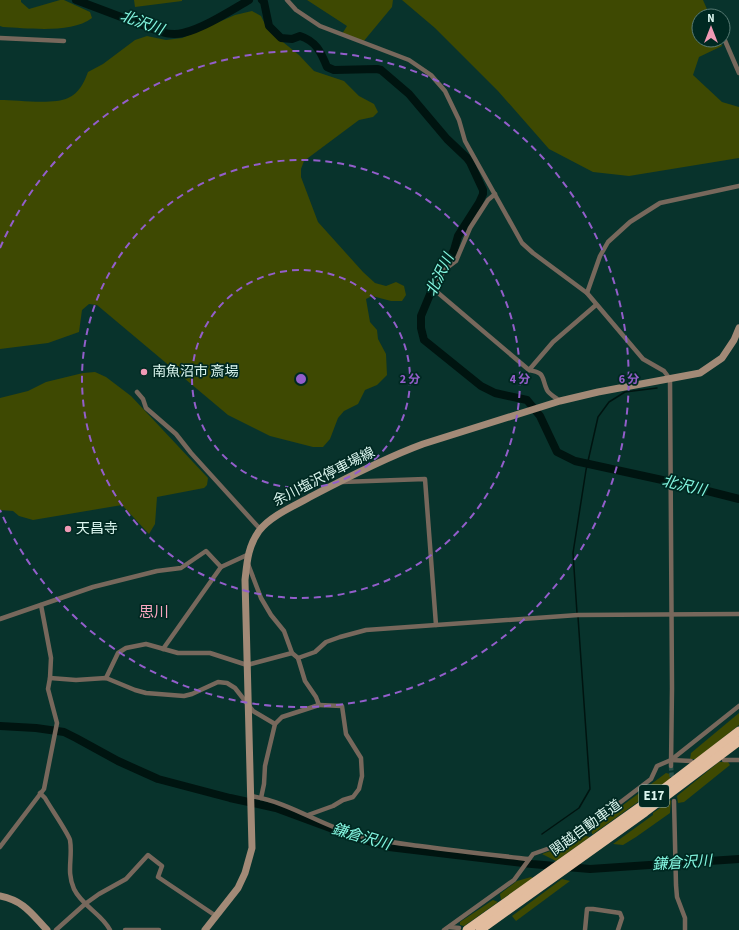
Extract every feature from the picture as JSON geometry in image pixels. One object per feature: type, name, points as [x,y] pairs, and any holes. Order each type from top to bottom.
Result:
[{"type":"highway","name":"関越自動車道","points":[[463,929],[567,860],[739,731]]},
{"type":"highway","name":"関越自動車道","points":[[480,930],[680,787],[739,741]]},
{"type":"main road","name":"余川塩沢停車場線","points":[[205,930],[238,888],[245,873],[252,848],[245,580],[247,558],[253,540],[260,529],[280,513],[339,482],[406,450],[560,401],[598,392],[700,373],[722,358],[734,340],[739,328]]},
{"type":"main road","points":[[0,896],[12,898],[25,906],[47,930]]},
{"type":"street","points":[[287,0],[296,10],[320,26],[409,60],[431,75],[445,91],[459,120],[465,141],[522,243],[533,253],[587,293],[643,360],[664,371],[670,379],[672,688],[671,766]]},
{"type":"street","points":[[0,38],[64,41]]},
{"type":"street","points":[[728,48],[739,73]]},
{"type":"street","points":[[587,293],[600,256],[608,242],[630,222],[660,203],[739,186]]},
{"type":"street","points":[[495,194],[488,200],[470,228],[456,261],[444,270],[439,281],[437,292],[529,370],[538,372],[544,377],[548,391],[560,401]]},
{"type":"street","points":[[529,370],[553,342],[596,305]]},
{"type":"street","points":[[137,392],[143,400],[146,408],[176,434],[191,453],[260,529]]},
{"type":"street","points":[[339,482],[425,478],[436,625]]},
{"type":"street","points":[[0,619],[93,587],[157,571],[181,568],[206,551],[221,567]]},
{"type":"street","points":[[164,649],[221,567],[247,558],[261,598],[271,615],[284,631],[292,653],[298,658],[305,681],[316,697],[319,705]]},
{"type":"street","points":[[0,847],[44,789],[57,723],[48,689],[51,658],[41,605]]},
{"type":"street","points":[[298,658],[315,652],[326,642],[340,636],[366,630],[578,615],[739,614]]},
{"type":"street","points":[[106,678],[118,653],[126,648],[146,644],[178,653],[210,653],[247,665],[292,653]]},
{"type":"street","points":[[50,678],[76,680],[106,678],[146,693],[184,696],[218,682],[227,683],[235,688],[252,711],[275,724]]},
{"type":"street","points":[[261,798],[264,784],[265,766],[275,724],[282,717],[319,705],[342,706],[346,734],[361,758],[362,776],[359,789],[354,797],[342,800],[334,806],[308,815]]},
{"type":"street","points":[[444,930],[514,880],[533,854],[564,843],[584,830],[651,779],[657,766],[671,760],[739,706]]},
{"type":"street","points":[[671,760],[691,761]]},
{"type":"street","points":[[724,760],[739,760]]},
{"type":"street","points":[[40,793],[45,798],[70,839],[70,879],[75,891],[85,904],[107,925],[110,930]]},
{"type":"street","points":[[251,796],[261,798],[308,815],[335,828],[369,839],[528,860]]},
{"type":"street","points":[[674,801],[677,897],[685,918],[684,930]]},
{"type":"street","points":[[56,930],[85,904],[126,879],[148,855],[162,866],[158,877],[216,916]]},
{"type":"street","points":[[586,930],[588,910],[593,909],[620,913],[622,918],[618,930]]},
{"type":"street","points":[[449,927],[463,929]]},
{"type":"street","points":[[125,930],[159,930]]},
{"type":"green space","points":[[0,0],[21,0],[21,2],[29,9],[64,0],[90,12],[92,18],[83,23],[61,28],[37,29],[3,27],[0,26]]},
{"type":"green space","points":[[134,0],[182,0],[182,1],[135,7]]},
{"type":"green space","points":[[307,0],[393,0],[392,7],[363,42],[342,34],[347,26]]},
{"type":"green space","points":[[402,0],[703,0],[706,8],[691,8],[691,48],[718,48],[699,57],[693,75],[722,102],[739,107],[739,158],[629,176],[593,172],[549,149],[498,91],[435,28]]},
{"type":"green space","points":[[252,11],[261,16],[268,30],[299,55],[314,71],[344,81],[359,96],[374,104],[378,112],[373,117],[359,120],[304,161],[301,169],[301,177],[318,222],[363,272],[375,283],[386,286],[396,282],[404,286],[406,295],[402,301],[391,301],[372,296],[366,299],[370,322],[377,330],[378,339],[386,354],[387,375],[377,385],[365,390],[358,404],[344,411],[338,418],[330,439],[323,447],[313,447],[270,436],[228,415],[97,305],[89,304],[82,310],[79,332],[48,343],[0,349],[0,100],[45,102],[68,98],[81,87],[88,72],[103,64],[135,40],[147,36],[166,40],[182,38],[235,15]]},
{"type":"green space","points":[[95,372],[106,377],[131,396],[208,478],[207,485],[204,488],[157,497],[155,524],[149,534],[122,505],[33,520],[19,516],[13,511],[0,510],[0,398],[28,391],[46,382],[83,373]]},
{"type":"green space","points":[[739,713],[739,725],[696,759],[690,759],[691,753]]},
{"type":"green space","points":[[719,762],[728,762],[730,765],[684,802],[678,803],[677,796]]},
{"type":"green space","points":[[666,773],[670,774],[670,779],[592,834],[591,829]]},
{"type":"green space","points":[[671,800],[670,813],[623,845],[613,844],[653,815],[653,813]]},
{"type":"green space","points":[[581,835],[590,837],[556,861],[542,854],[565,846]]},
{"type":"green space","points":[[531,877],[533,878],[501,900],[500,894],[517,881]]},
{"type":"green space","points":[[562,879],[570,881],[516,921],[512,916]]},
{"type":"green space","points":[[493,900],[498,902],[464,926],[460,925],[460,922]]},
{"type":"waterway","name":"北沢川","points":[[76,0],[169,34],[191,31],[217,19],[249,0]]},
{"type":"waterway","name":"北沢川","points":[[262,0],[264,2],[269,26],[281,38],[292,39],[300,36],[306,38],[314,44],[320,52],[327,67],[334,70],[381,70],[409,94],[447,139],[470,162],[483,190],[483,194],[458,236],[450,258],[441,268],[421,316],[421,328],[424,340],[481,386],[495,393],[527,400],[540,416],[557,452],[575,461],[676,483],[739,499]]},
{"type":"waterway","points":[[577,613],[573,553],[586,470],[598,417],[609,402],[625,392],[657,388]]},
{"type":"waterway","points":[[542,834],[579,808],[590,789],[578,617]]},
{"type":"waterway","name":"鎌倉沢川","points":[[0,726],[36,728],[64,732],[118,761],[158,779],[230,798],[276,808],[360,839],[389,847],[532,864],[590,869],[739,859]]},
{"type":"tunnel","points":[[671,766],[672,782]]},
{"type":"place","name":"南魚沼市 斎場","points":[[144,372]]},
{"type":"place","name":"天昌寺","points":[[68,529]]},
{"type":"district","name":"思川","points":[[154,612]]}]
